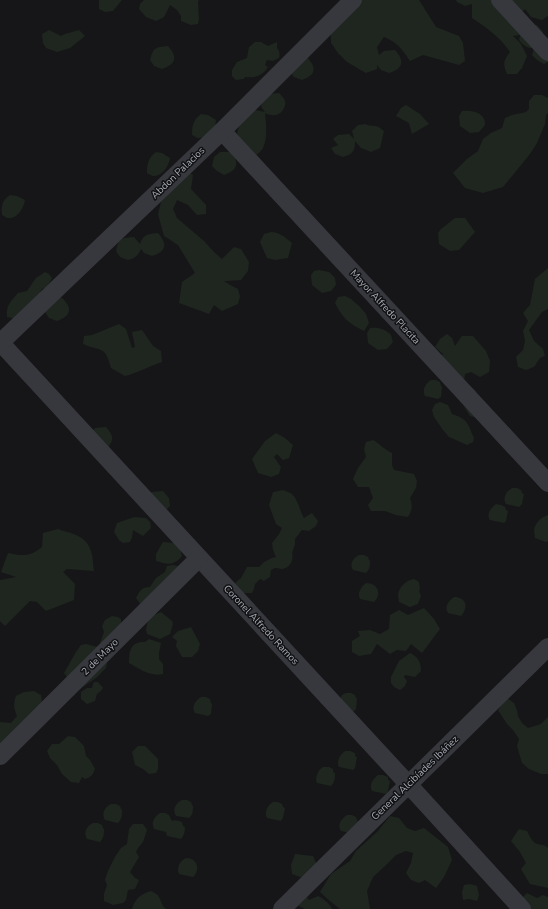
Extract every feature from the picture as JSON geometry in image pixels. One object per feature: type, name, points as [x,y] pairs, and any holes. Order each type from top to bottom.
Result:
[{"type":"street","name":"Abdon Palacios","points":[[0,343],[222,131],[353,0]]},
{"type":"street","points":[[500,0],[548,52]]},
{"type":"street","name":"Mayor Alfredo Placita","points":[[222,131],[548,483]]},
{"type":"street","name":"Coronel Alfredo Ramos","points":[[0,343],[522,909]]},
{"type":"street","name":"2 de Mayo","points":[[0,756],[199,558]]},
{"type":"street","name":"General Alcibíades Ibáñez","points":[[282,909],[548,648]]},
{"type":"shaded area","points":[[99,0],[122,0],[113,11],[105,12],[99,9]]},
{"type":"shaded area","points":[[144,0],[199,0],[198,24],[191,25],[181,21],[181,16],[177,10],[170,5],[164,17],[156,21],[146,17],[139,9],[140,4]]},
{"type":"shaded area","points":[[350,0],[419,0],[436,27],[459,36],[463,43],[465,61],[459,65],[423,55],[410,61],[399,47],[384,37],[377,47],[379,55],[384,51],[395,50],[401,61],[400,67],[389,73],[381,70],[377,65],[377,69],[366,73],[347,62],[331,43],[330,18]]},
{"type":"shaded area","points":[[456,0],[548,0],[548,16],[542,20],[531,17],[525,9],[522,12],[526,26],[537,25],[543,32],[543,38],[548,41],[548,62],[544,64],[537,60],[532,55],[534,48],[522,44],[519,40],[520,35],[513,36],[521,44],[527,56],[522,68],[517,74],[507,74],[504,63],[510,52],[493,33],[472,18],[472,4],[465,6]]},
{"type":"shaded area","points":[[49,30],[61,36],[79,30],[85,36],[70,48],[57,52],[46,48],[43,43],[42,34]]},
{"type":"shaded area","points":[[255,42],[261,42],[268,46],[277,42],[277,48],[280,53],[279,58],[273,61],[267,60],[265,65],[268,67],[261,74],[255,77],[245,77],[244,79],[236,80],[232,76],[232,70],[237,62],[247,58],[249,47]]},
{"type":"shaded area","points":[[168,46],[174,57],[173,62],[162,69],[154,66],[150,60],[152,53],[157,48]]},
{"type":"shaded area","points":[[307,57],[314,68],[314,71],[310,76],[302,80],[294,77],[289,71]]},
{"type":"shaded area","points":[[279,93],[285,101],[284,109],[277,115],[269,115],[265,113],[265,144],[261,152],[248,159],[240,144],[237,133],[244,113],[255,110],[265,112],[261,107],[263,99],[268,94]]},
{"type":"shaded area","points":[[534,95],[542,95],[548,98],[548,113],[537,143],[530,154],[503,187],[483,193],[465,188],[453,173],[467,159],[478,151],[483,139],[502,128],[505,118],[526,112],[529,109],[529,101]]},
{"type":"shaded area","points":[[406,105],[420,114],[429,124],[412,134],[409,123],[396,116],[401,108]]},
{"type":"shaded area","points":[[462,111],[474,112],[482,116],[485,120],[485,125],[479,132],[470,133],[460,126],[459,116]]},
{"type":"shaded area","points":[[201,114],[208,115],[216,120],[215,126],[206,137],[198,138],[192,135],[192,129],[198,116]]},
{"type":"shaded area","points":[[365,124],[376,126],[384,131],[380,148],[371,152],[361,148],[355,141],[354,150],[349,155],[343,157],[335,154],[331,148],[338,145],[333,139],[338,135],[349,134],[354,139],[352,131],[358,125]]},
{"type":"shaded area","points":[[156,152],[162,153],[170,158],[162,173],[153,176],[147,173],[147,167],[148,161]]},
{"type":"shaded area","points":[[220,152],[230,152],[236,162],[235,168],[224,175],[212,166],[214,157]]},
{"type":"shaded area","points":[[186,171],[193,175],[191,189],[206,205],[206,214],[197,215],[188,205],[177,200],[173,209],[177,218],[222,259],[234,247],[241,249],[249,262],[248,271],[241,280],[224,281],[238,289],[240,296],[238,304],[222,311],[214,305],[209,314],[179,303],[182,282],[195,273],[178,245],[164,236],[158,214],[162,198]]},
{"type":"shaded area","points":[[10,195],[17,196],[25,200],[23,207],[18,214],[7,218],[2,215],[2,206],[5,199]]},
{"type":"shaded area","points":[[455,218],[465,218],[475,232],[459,250],[450,251],[439,244],[438,233]]},
{"type":"shaded area","points":[[271,232],[280,234],[292,243],[288,258],[275,260],[267,258],[260,242],[264,234]]},
{"type":"shaded area","points":[[158,233],[163,241],[164,247],[163,250],[157,254],[152,256],[144,253],[141,249],[136,256],[128,260],[120,257],[116,251],[118,243],[123,238],[134,237],[140,244],[144,236]]},
{"type":"shaded area","points":[[548,268],[548,309],[542,312],[529,330],[534,341],[543,349],[545,356],[540,358],[534,367],[526,370],[518,367],[516,357],[523,350],[525,341],[523,331],[528,321],[523,313],[530,305],[535,279]]},
{"type":"shaded area","points":[[319,270],[329,272],[335,278],[336,285],[331,291],[322,293],[312,285],[311,275],[314,271]]},
{"type":"shaded area","points":[[45,272],[52,278],[46,287],[42,289],[37,298],[16,319],[7,317],[8,306],[11,301],[18,293],[27,291],[36,278]]},
{"type":"shaded area","points":[[345,296],[351,299],[366,314],[369,323],[364,331],[346,320],[335,303],[338,297]]},
{"type":"shaded area","points":[[52,298],[62,298],[69,308],[68,314],[57,321],[49,318],[45,312]]},
{"type":"shaded area","points":[[119,324],[126,329],[132,348],[135,347],[132,332],[142,330],[153,346],[161,351],[162,362],[125,376],[111,368],[105,352],[83,344],[84,336],[92,335]]},
{"type":"shaded area","points":[[370,328],[382,329],[391,335],[393,342],[387,349],[378,350],[368,343],[367,333]]},
{"type":"shaded area","points":[[447,334],[452,338],[455,346],[462,336],[473,336],[486,351],[490,361],[489,372],[480,377],[471,372],[465,374],[464,381],[476,392],[478,418],[470,416],[462,403],[435,369],[443,354],[435,347],[440,339]]},
{"type":"shaded area","points":[[431,380],[440,382],[442,387],[441,397],[438,399],[425,396],[424,394],[427,383]]},
{"type":"shaded area","points":[[440,402],[448,405],[452,414],[461,418],[467,423],[474,438],[473,442],[467,445],[449,437],[443,430],[434,417],[432,410],[435,404]]},
{"type":"shaded area","points":[[106,427],[112,438],[107,448],[90,433],[95,428]]},
{"type":"shaded area","points":[[276,433],[293,445],[289,458],[283,460],[277,454],[274,457],[281,467],[279,474],[271,477],[258,473],[252,459],[265,441]]},
{"type":"shaded area","points":[[373,440],[392,453],[392,465],[394,470],[414,474],[417,481],[416,488],[410,498],[412,508],[408,517],[385,511],[371,511],[368,505],[373,498],[369,487],[358,487],[353,479],[358,468],[366,457],[364,449],[366,442]]},
{"type":"shaded area","points":[[512,488],[521,490],[524,494],[522,504],[519,507],[506,504],[506,494]]},
{"type":"shaded area","points":[[283,490],[294,496],[304,518],[312,513],[318,521],[316,526],[309,531],[302,530],[295,539],[292,561],[287,567],[282,569],[275,568],[271,570],[270,577],[264,581],[260,579],[255,584],[252,593],[231,593],[236,582],[241,578],[247,567],[259,567],[264,562],[276,557],[272,543],[282,528],[276,524],[269,505],[273,492]]},
{"type":"shaded area","points":[[163,491],[169,498],[170,506],[164,512],[147,496],[152,492]]},
{"type":"shaded area","points":[[496,504],[505,507],[508,511],[506,521],[504,523],[490,520],[489,518],[492,507]]},
{"type":"shaded area","points":[[548,515],[548,541],[546,542],[535,538],[534,530],[539,521]]},
{"type":"shaded area","points":[[134,517],[146,518],[150,522],[151,528],[143,536],[133,530],[130,542],[123,543],[114,532],[117,523]]},
{"type":"shaded area","points":[[58,529],[78,536],[86,542],[92,553],[94,571],[67,569],[63,572],[75,584],[74,600],[46,611],[37,602],[30,601],[5,626],[0,621],[0,580],[16,577],[1,572],[8,553],[26,555],[34,553],[42,547],[43,533]]},
{"type":"shaded area","points":[[163,542],[174,543],[180,548],[182,556],[176,562],[167,564],[156,561],[156,554]]},
{"type":"shaded area","points":[[359,555],[368,557],[370,561],[370,567],[366,573],[353,570],[351,566],[352,561]]},
{"type":"shaded area","points":[[167,566],[178,566],[181,571],[141,605],[136,598],[140,591],[150,587],[156,578],[165,572]]},
{"type":"shaded area","points":[[414,579],[419,582],[419,591],[421,596],[418,604],[410,607],[399,602],[398,595],[403,584]]},
{"type":"shaded area","points":[[366,583],[370,583],[378,590],[378,596],[374,602],[360,599],[360,590]]},
{"type":"shaded area","points":[[454,597],[458,597],[465,603],[465,609],[461,616],[448,613],[446,609],[447,604]]},
{"type":"shaded area","points":[[424,608],[434,619],[440,629],[422,653],[411,644],[406,651],[397,650],[390,654],[377,644],[371,654],[359,656],[352,652],[352,641],[360,636],[358,631],[370,630],[380,634],[389,629],[390,615],[399,610],[408,615]]},
{"type":"shaded area","points":[[161,612],[172,621],[173,624],[170,634],[160,639],[147,634],[146,629],[149,616]]},
{"type":"shaded area","points":[[112,616],[121,619],[121,624],[107,646],[100,643],[104,632],[102,626],[105,620]]},
{"type":"shaded area","points":[[191,627],[200,644],[198,651],[192,657],[182,657],[176,646],[177,641],[172,637],[178,631]]},
{"type":"shaded area","points":[[149,639],[161,643],[159,659],[163,664],[163,674],[158,675],[149,673],[129,663],[130,651],[134,645],[140,642],[145,642]]},
{"type":"shaded area","points":[[86,644],[98,647],[108,657],[106,668],[96,678],[77,691],[64,673],[81,645]]},
{"type":"shaded area","points":[[410,653],[418,660],[421,671],[415,677],[405,675],[404,677],[407,681],[405,686],[400,690],[394,687],[391,683],[391,677],[399,661]]},
{"type":"shaded area","points":[[94,682],[98,682],[103,688],[97,694],[95,701],[87,704],[81,699],[81,692],[87,688],[92,688]]},
{"type":"shaded area","points":[[34,691],[41,695],[42,701],[40,707],[0,744],[0,722],[11,723],[17,716],[14,706],[16,696],[24,692]]},
{"type":"shaded area","points":[[346,693],[355,695],[357,699],[356,709],[353,712],[339,701],[342,695]]},
{"type":"shaded area","points":[[201,697],[210,699],[212,704],[211,714],[208,716],[195,713],[193,709],[194,704]]},
{"type":"shaded area","points":[[506,697],[514,703],[518,716],[522,723],[528,728],[541,724],[548,717],[548,774],[541,774],[529,769],[522,763],[517,746],[519,739],[498,710]]},
{"type":"shaded area","points":[[68,736],[75,737],[84,746],[86,756],[95,769],[92,776],[85,779],[82,777],[79,783],[71,782],[62,774],[57,765],[50,758],[47,751],[52,744],[59,744]]},
{"type":"shaded area","points":[[138,746],[145,746],[158,759],[158,769],[156,773],[149,774],[135,765],[132,752]]},
{"type":"shaded area","points":[[345,751],[355,753],[355,756],[357,757],[355,768],[353,770],[339,767],[339,758]]},
{"type":"shaded area","points":[[323,767],[333,769],[333,772],[335,773],[335,778],[331,786],[317,783],[317,774]]},
{"type":"shaded area","points":[[378,775],[388,777],[388,780],[390,781],[386,794],[372,791],[372,782]]},
{"type":"shaded area","points":[[182,800],[191,802],[193,806],[192,814],[189,818],[176,816],[174,811],[175,806]]},
{"type":"shaded area","points":[[273,802],[282,804],[285,808],[281,821],[267,818],[267,808]]},
{"type":"shaded area","points":[[111,804],[120,806],[122,810],[122,815],[118,823],[105,820],[103,815],[104,810]]},
{"type":"shaded area","points":[[160,813],[169,815],[172,821],[176,820],[182,822],[185,829],[181,839],[167,836],[166,832],[154,829],[154,820]]},
{"type":"shaded area","points":[[347,815],[356,817],[358,821],[354,834],[341,831],[339,827],[340,822]]},
{"type":"shaded area","points":[[390,816],[399,818],[407,828],[415,831],[424,828],[448,847],[452,860],[444,877],[436,888],[425,880],[419,883],[411,880],[406,873],[411,863],[413,853],[406,851],[396,855],[373,877],[367,891],[370,909],[340,909],[320,892],[331,874],[350,861],[356,851],[377,832]]},
{"type":"shaded area","points":[[93,823],[102,825],[104,829],[104,834],[100,842],[87,839],[85,834],[86,830]]},
{"type":"shaded area","points":[[133,824],[143,824],[147,830],[143,842],[136,852],[139,857],[130,872],[139,880],[135,889],[128,890],[126,900],[123,903],[113,905],[104,901],[104,894],[107,885],[105,880],[115,857],[121,848],[127,844],[129,829]]},
{"type":"shaded area","points":[[519,829],[527,831],[535,843],[548,848],[548,888],[530,884],[521,869],[526,863],[520,852],[511,841]]},
{"type":"shaded area","points":[[295,854],[313,856],[317,865],[303,878],[292,874],[291,865]]},
{"type":"shaded area","points":[[186,858],[190,858],[197,864],[197,871],[193,877],[179,874],[179,864]]},
{"type":"shaded area","points":[[470,884],[477,886],[479,895],[477,901],[469,899],[463,900],[462,892],[464,885]]},
{"type":"shaded area","points":[[151,891],[158,895],[166,909],[132,909],[138,897]]},
{"type":"shaded area","points":[[527,893],[537,898],[543,895],[548,897],[548,909],[518,909],[517,903]]},
{"type":"shaded area","points":[[318,896],[326,901],[332,909],[305,909],[297,905],[307,897],[309,900]]}]
